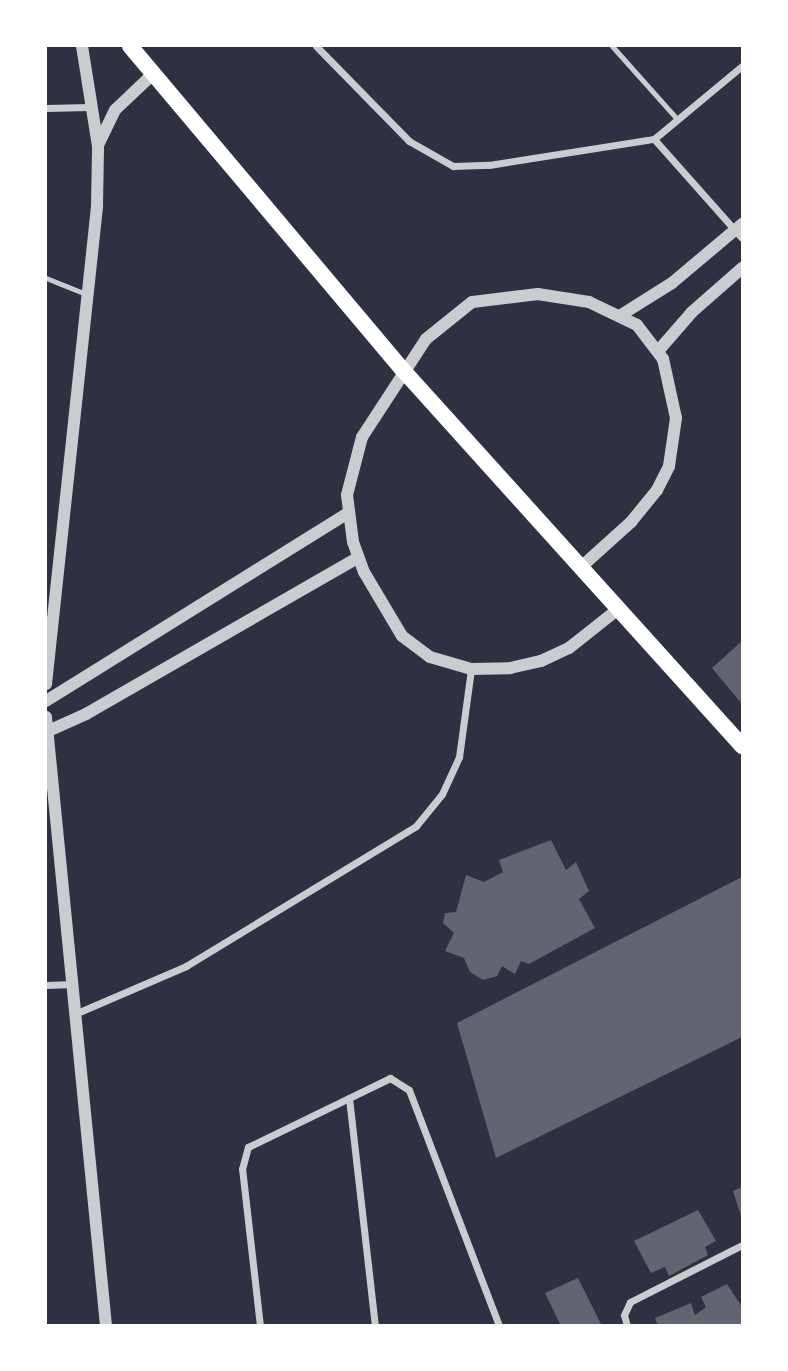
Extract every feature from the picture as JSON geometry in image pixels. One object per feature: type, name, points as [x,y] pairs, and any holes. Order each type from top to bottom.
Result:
[{"type":"main road","points":[[130,46],[402,369],[617,610],[743,746]]},
{"type":"street","points":[[46,684],[50,603],[89,296],[98,146],[89,107],[82,46]]},
{"type":"street","points":[[321,47],[409,141],[453,166],[489,165],[654,139],[743,66]]},
{"type":"street","points":[[98,146],[115,110],[152,75]]},
{"type":"street","points":[[46,108],[89,107]]},
{"type":"street","points":[[621,315],[672,283],[740,231],[654,139]]},
{"type":"street","points":[[659,350],[692,312],[743,268]]},
{"type":"street","points":[[580,568],[631,522],[657,490],[669,466],[676,418],[659,350],[621,315],[553,295],[520,294],[472,302],[425,339],[402,369],[357,449],[348,482],[348,513],[357,558],[402,636],[430,657],[471,669],[510,668],[541,662],[569,648],[617,610]]},
{"type":"street","points":[[46,702],[348,513]]},
{"type":"street","points":[[47,732],[357,558]]},
{"type":"street","points":[[77,1013],[186,965],[416,825],[442,794],[459,757],[471,669]]},
{"type":"street","points":[[46,717],[77,1013],[105,1325]]},
{"type":"street","points":[[46,985],[74,984]]},
{"type":"street","points":[[261,1325],[243,1156],[254,1143],[390,1078],[409,1090],[499,1325]]},
{"type":"street","points":[[349,1098],[375,1325]]},
{"type":"street","points":[[626,1325],[624,1315],[630,1303],[739,1246],[743,1257]]},
{"type":"lane","points":[[612,46],[677,119]]},
{"type":"lane","points":[[46,278],[89,296]]},
{"type":"building","points":[[742,641],[742,704],[712,668]]},
{"type":"building","points":[[551,840],[566,870],[576,862],[589,891],[579,899],[595,928],[529,964],[521,961],[515,974],[502,966],[497,976],[483,980],[470,972],[464,958],[445,951],[454,933],[443,923],[445,913],[456,912],[466,875],[484,882],[503,872],[499,860]]},
{"type":"building","points":[[742,877],[742,1037],[496,1158],[457,1023]]},
{"type":"building","points":[[742,1187],[742,1219],[733,1191]]},
{"type":"building","points":[[698,1210],[716,1241],[705,1247],[708,1255],[669,1276],[665,1267],[651,1273],[634,1241]]},
{"type":"building","points":[[578,1278],[602,1326],[561,1326],[545,1293]]},
{"type":"building","points":[[727,1284],[742,1307],[742,1326],[658,1326],[655,1318],[691,1303],[695,1315],[706,1307],[701,1297]]}]
